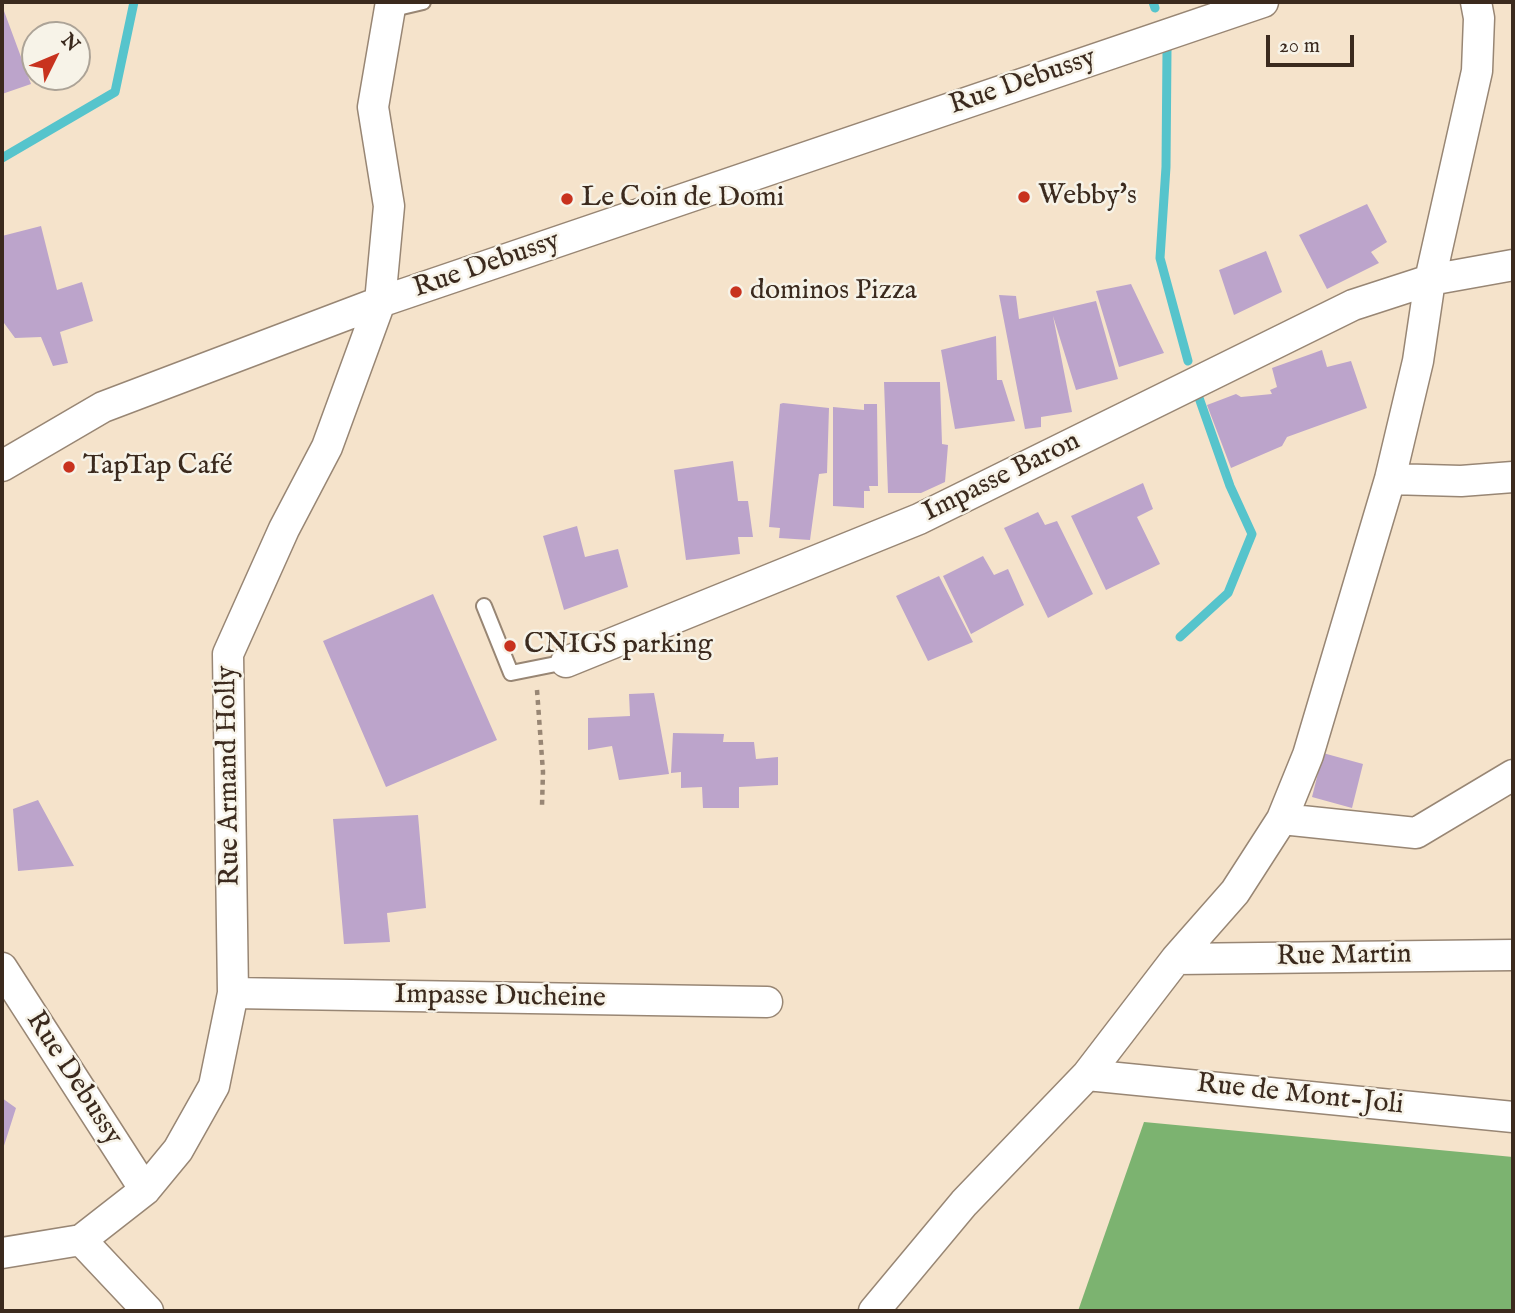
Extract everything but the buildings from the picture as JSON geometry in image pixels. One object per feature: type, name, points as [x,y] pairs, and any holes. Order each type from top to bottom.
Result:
[{"type":"street","name":"Rue Debussy","points":[[2,466],[103,407],[380,302],[1263,2]]},
{"type":"street","points":[[874,1311],[964,1203],[1087,1075],[1176,959],[1235,892],[1282,819],[1308,755],[1390,479],[1418,361],[1430,280],[1477,71],[1479,18],[1476,2]]},
{"type":"street","name":"Rue Armand Holly","points":[[2,1253],[81,1240],[145,1191],[178,1150],[214,1086],[233,993],[228,654],[284,529],[327,447],[380,302],[389,206],[373,107],[390,6]]},
{"type":"street","name":"Impasse Baron","points":[[566,662],[919,519],[1353,305],[1430,280],[1513,265]]},
{"type":"street","points":[[1390,479],[1461,481],[1513,477]]},
{"type":"street","points":[[1282,819],[1416,833],[1513,775]]},
{"type":"street","name":"Rue Martin","points":[[1176,959],[1513,955]]},
{"type":"street","name":"Rue Debussy","points":[[2,968],[145,1191]]},
{"type":"street","name":"Impasse Ducheine","points":[[233,993],[767,1002]]},
{"type":"street","name":"Rue de Mont-Joli","points":[[1087,1075],[1513,1117]]},
{"type":"street","points":[[81,1240],[148,1311]]},
{"type":"lane","points":[[390,6],[423,2]]},
{"type":"lane","points":[[484,606],[511,673],[566,662]]},
{"type":"path","points":[[534,668],[543,772],[542,806]]},
{"type":"green space","points":[[1144,1122],[1513,1157],[1513,1311],[1078,1311]]},
{"type":"waterway","points":[[2,158],[115,92],[134,2]]},
{"type":"waterway","points":[[1153,2],[1155,8]]},
{"type":"waterway","points":[[1167,50],[1166,167],[1160,258],[1188,361]]},
{"type":"waterway","points":[[1180,637],[1228,593],[1252,534],[1230,486],[1198,395]]},
{"type":"place","name":"Webby's","points":[[1024,197]]},
{"type":"place","name":"Le Coin de Domi","points":[[567,199]]},
{"type":"place","name":"dominos Pizza","points":[[736,292]]},
{"type":"place","name":"TapTap Café","points":[[69,467]]},
{"type":"place","name":"CNIGS parking","points":[[510,646]]}]
